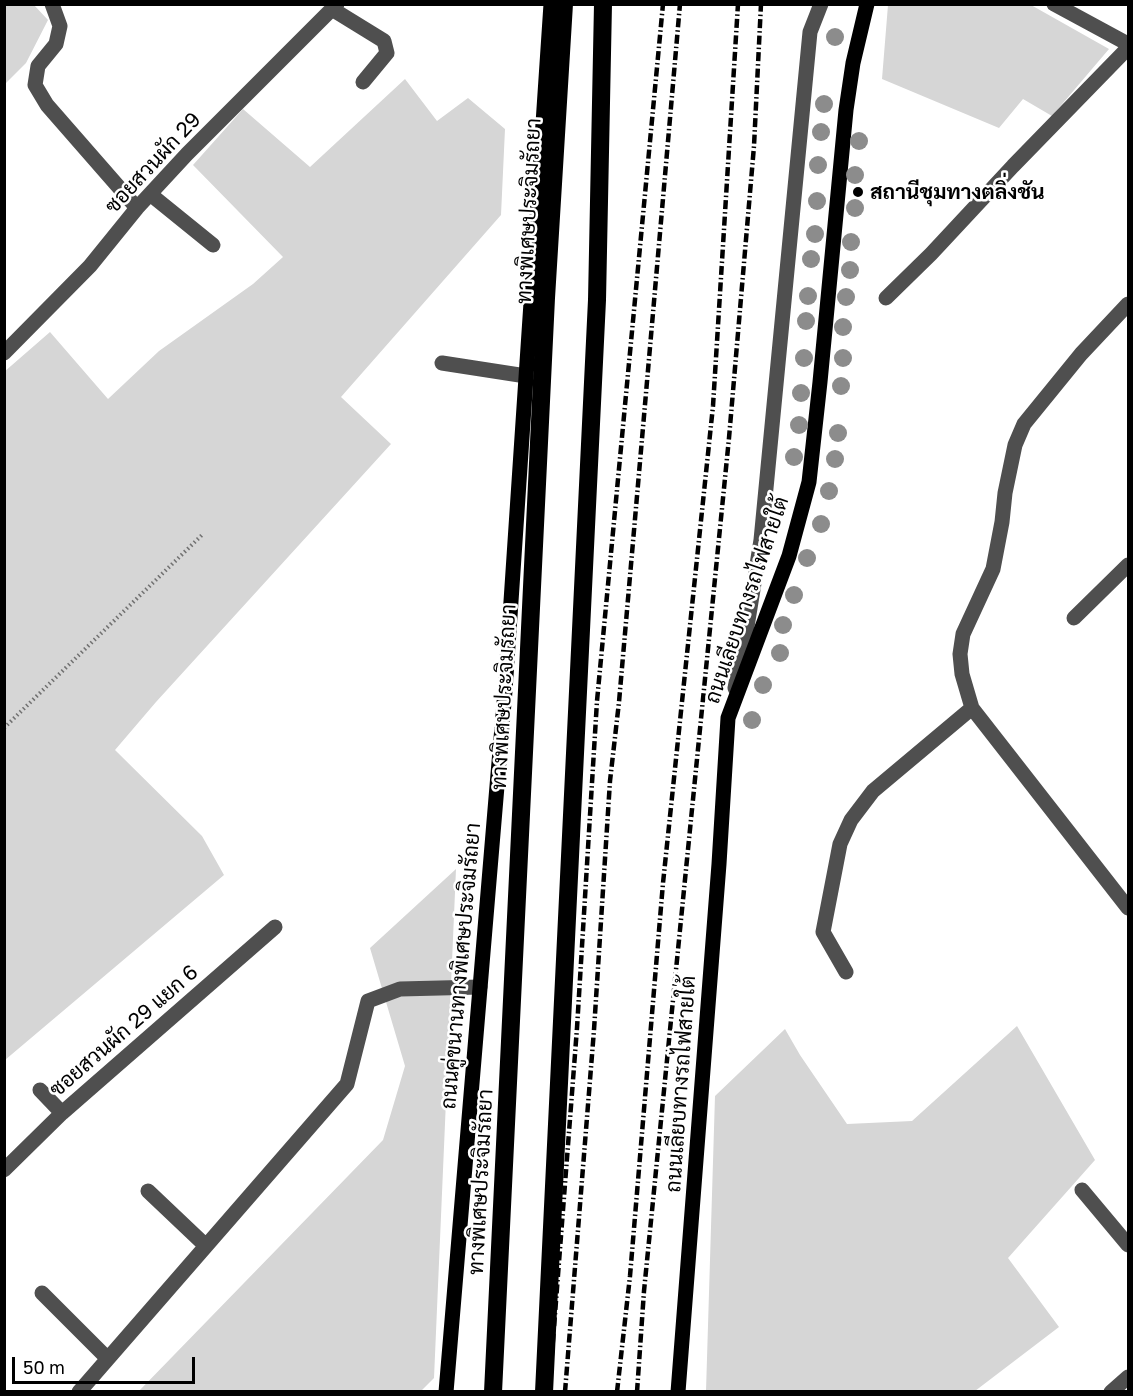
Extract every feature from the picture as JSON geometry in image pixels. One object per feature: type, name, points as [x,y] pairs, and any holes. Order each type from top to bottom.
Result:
[{"type":"highway","name":"ทางพิเศษประจิมรัถยา","points":[[493,1392],[546,298],[564,4]]},
{"type":"highway","points":[[544,1392],[597,300],[603,4]]},
{"type":"main road","name":"ถนนคู่ขนานทางพิเศษประจิมรัถยา","points":[[446,1392],[506,679],[551,4]]},
{"type":"main road","name":"ถนนเลียบทางรถไฟสายใต้","points":[[678,1392],[719,864],[728,718],[789,556],[809,482],[846,110],[853,63],[867,4]]},
{"type":"street","points":[[51,4],[60,26],[56,44],[38,66],[35,85],[47,105],[138,208]]},
{"type":"street","points":[[728,718],[745,639],[761,540],[810,32],[820,4]]},
{"type":"street","points":[[886,298],[931,254],[1128,46],[1054,4]]},
{"type":"street","points":[[334,7],[384,41],[387,53],[363,82]]},
{"type":"street","name":"ซอยสวนผัก 29","points":[[4,353],[90,266],[187,154],[334,7]]},
{"type":"street","points":[[150,194],[213,245]]},
{"type":"street","points":[[1128,304],[1081,354],[1024,424],[1015,445],[993,569],[963,634],[960,654],[962,674],[972,708],[1128,908]]},
{"type":"street","points":[[442,363],[526,376]]},
{"type":"street","points":[[1074,618],[1128,565]]},
{"type":"street","points":[[846,972],[823,932],[840,844],[851,820],[873,790],[972,708]]},
{"type":"street","name":"ซอยสวนผัก 29 แยก 6","points":[[4,1170],[62,1113],[275,927]]},
{"type":"street","points":[[79,1392],[347,1084],[368,1001],[400,989],[480,987]]},
{"type":"street","points":[[40,1090],[62,1113]]},
{"type":"street","points":[[1082,1190],[1128,1245]]},
{"type":"street","points":[[148,1191],[206,1246]]},
{"type":"street","points":[[42,1293],[107,1358]]},
{"type":"street","points":[[1111,1392],[1128,1377]]},
{"type":"path","points":[[4,728],[203,534]]},
{"type":"shaded area","points":[[5,4],[34,5],[48,20],[26,63],[5,84]]},
{"type":"shaded area","points":[[888,5],[1031,5],[1109,49],[1052,116],[1023,99],[999,128],[882,79]]},
{"type":"shaded area","points":[[405,79],[437,121],[468,98],[505,129],[501,215],[341,397],[391,444],[115,750],[202,836],[224,875],[5,1060],[4,372],[50,332],[108,399],[159,351],[253,284],[283,257],[193,165],[243,109],[310,167]]},
{"type":"shaded area","points":[[456,869],[434,1378],[420,1392],[138,1392],[383,1140],[405,1066],[370,948]]},
{"type":"shaded area","points":[[1017,1026],[1095,1160],[1008,1258],[1059,1327],[975,1391],[706,1391],[715,1096],[785,1029],[847,1124],[912,1121]]},
{"type":"railway","points":[[549,1392],[577,1028],[597,701],[663,4]]},
{"type":"railway","points":[[565,1392],[594,1030],[610,781],[619,702],[680,4]]},
{"type":"railway","points":[[617,1392],[630,1276],[663,883],[713,406],[738,4]]},
{"type":"railway","points":[[637,1392],[644,1291],[729,438],[754,146],[761,4]]},
{"type":"place","name":"สถานีชุมทางตลิ่งชัน","points":[[858,192]]}]
